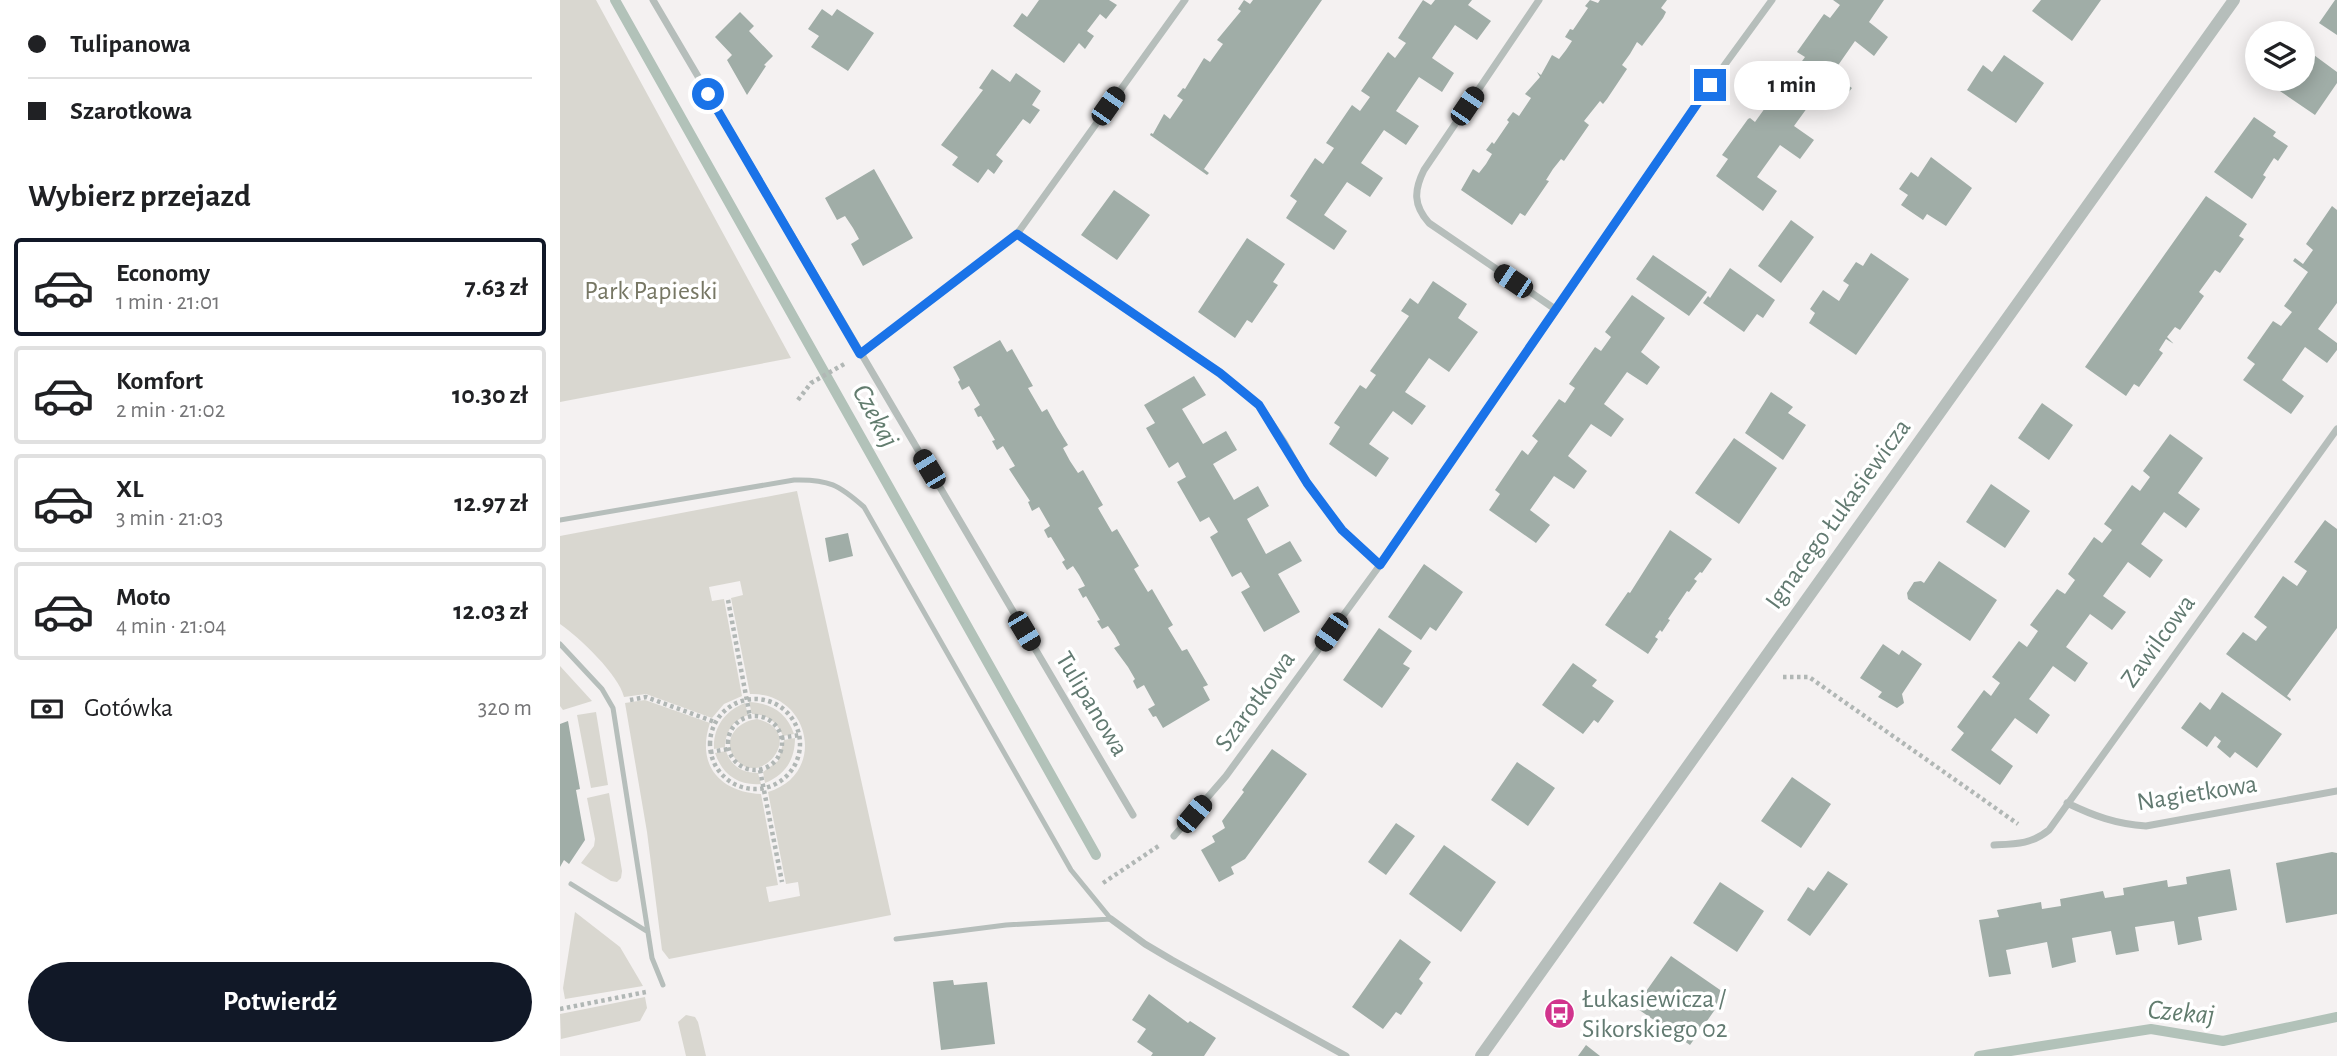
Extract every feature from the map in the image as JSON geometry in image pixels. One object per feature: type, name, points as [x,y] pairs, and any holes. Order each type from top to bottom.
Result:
[{"type":"street","name":"Tulipanowa","points":[[653,0],[1133,815]]},
{"type":"street","points":[[860,354],[1017,234],[1185,0]]},
{"type":"street","points":[[1539,0],[1424,170],[1416,192],[1421,214],[1429,223],[1555,309]]},
{"type":"street","name":"Szarotkowa","points":[[1174,836],[1226,776],[1380,565],[1555,309],[1772,0]]},
{"type":"street","name":"Ignacego Łukasiewicza","points":[[1481,1056],[2234,0]]},
{"type":"street","points":[[1017,234],[1220,373],[1259,405],[1307,483],[1342,530],[1380,565]]},
{"type":"street","name":"Zawilcowa","points":[[2039,839],[2049,830],[2337,429]]},
{"type":"street","name":"Nagietkowa","points":[[2067,803],[2109,821],[2146,826],[2337,791]]},
{"type":"street","points":[[1994,845],[2026,843],[2039,839]]},
{"type":"street","points":[[1111,919],[1172,960],[1346,1056]]},
{"type":"lane","points":[[560,520],[794,480],[820,480],[841,487],[864,507],[886,542],[1071,870],[1111,919]]},
{"type":"lane","points":[[560,644],[602,689],[613,708],[652,958],[663,985]]},
{"type":"lane","points":[[571,884],[648,932]]},
{"type":"lane","points":[[896,939],[1006,925],[1111,919]]},
{"type":"path","points":[[798,400],[811,383],[838,369]]},
{"type":"path","points":[[728,600],[750,717]]},
{"type":"path","points":[[1783,677],[1809,677],[2039,839]]},
{"type":"path","points":[[621,701],[646,697],[715,722]]},
{"type":"path","points":[[747,699],[775,703],[795,722],[799,735],[800,752],[794,766],[784,778],[763,788],[740,786],[726,779],[716,767],[710,752],[710,738],[715,722],[722,712],[733,704],[747,699]]},
{"type":"path","points":[[750,717],[764,718],[772,722],[781,738],[780,755],[775,762],[760,770],[751,770],[736,763],[728,749],[731,730],[737,723],[750,717]]},
{"type":"path","points":[[781,738],[799,735]]},
{"type":"path","points":[[710,752],[728,749]]},
{"type":"path","points":[[760,770],[782,882]]},
{"type":"path","points":[[1088,894],[1174,836]]},
{"type":"path","points":[[560,1009],[647,992],[663,985]]},
{"type":"green space","name":"Park Papieski","points":[[560,0],[596,0],[791,358],[560,402]]},
{"type":"green space","points":[[797,491],[891,915],[669,959],[662,950],[647,832],[625,703],[645,700],[710,723],[706,751],[714,773],[733,788],[761,794],[778,885],[766,887],[769,902],[800,896],[798,882],[786,884],[768,792],[787,783],[799,769],[804,753],[804,736],[798,719],[787,706],[770,697],[750,694],[731,598],[743,595],[740,581],[709,587],[712,601],[724,599],[742,696],[724,704],[712,718],[646,694],[624,697],[607,668],[560,624],[560,536]]},
{"type":"green space","points":[[560,666],[592,701],[563,710],[560,706]]},
{"type":"green space","points":[[749,702],[764,704],[777,710],[787,720],[794,734],[783,736],[771,720],[752,714]]},
{"type":"green space","points":[[745,703],[748,715],[731,727],[725,747],[714,749],[718,727],[726,715]]},
{"type":"green space","points":[[596,712],[608,785],[591,788],[577,715]]},
{"type":"green space","points":[[757,719],[772,726],[779,735],[779,746],[766,764],[755,768],[744,766],[734,757],[730,744],[738,727]]},
{"type":"green space","points":[[795,738],[788,766],[765,783],[763,772],[778,761],[784,740]]},
{"type":"green space","points":[[726,751],[738,768],[758,773],[761,784],[738,781],[727,773],[715,753]]},
{"type":"green space","points":[[609,793],[622,871],[617,882],[581,863],[594,846],[595,839],[587,798]]},
{"type":"green space","points":[[575,912],[620,947],[643,986],[565,999],[563,988]]},
{"type":"green space","points":[[645,997],[647,1008],[640,1021],[561,1039],[560,1014]]},
{"type":"green space","points":[[686,1015],[695,1017],[698,1022],[706,1056],[686,1056],[678,1022]]},
{"type":"building","points":[[1039,0],[1109,0],[1117,5],[1106,19],[1100,14],[1087,31],[1094,36],[1085,49],[1079,43],[1064,63],[1013,26],[1022,13],[1027,17]]},
{"type":"building","points":[[1244,0],[1250,4],[1253,0],[1322,0],[1204,169],[1209,173],[1207,175],[1150,135],[1164,114],[1170,119],[1183,100],[1177,96],[1185,89],[1204,58],[1210,62],[1223,44],[1217,40],[1241,11],[1238,9]]},
{"type":"building","points":[[1423,0],[1431,5],[1435,0],[1472,0],[1468,5],[1491,21],[1477,40],[1455,25],[1432,58],[1454,73],[1442,92],[1419,77],[1396,111],[1419,126],[1406,145],[1384,130],[1361,163],[1383,178],[1370,197],[1347,182],[1324,215],[1347,231],[1334,250],[1286,218],[1297,201],[1290,196],[1315,158],[1323,164],[1334,148],[1326,143],[1352,105],[1360,111],[1370,97],[1361,91],[1388,52],[1395,58],[1406,43],[1398,38]]},
{"type":"building","points":[[1590,0],[1598,3],[1600,0],[1667,0],[1661,8],[1666,12],[1663,18],[1642,46],[1637,42],[1622,65],[1627,69],[1607,99],[1603,104],[1600,101],[1584,121],[1589,125],[1564,161],[1561,159],[1553,169],[1546,180],[1549,181],[1525,216],[1520,213],[1512,225],[1461,190],[1473,169],[1479,173],[1486,164],[1492,154],[1486,150],[1492,142],[1494,144],[1513,112],[1519,116],[1531,98],[1525,94],[1540,77],[1537,72],[1541,75],[1552,55],[1559,59],[1566,50],[1572,41],[1565,37],[1588,8],[1585,6]]},
{"type":"building","points":[[1833,0],[1884,0],[1869,22],[1888,37],[1874,56],[1855,41],[1832,74],[1852,88],[1837,107],[1818,93],[1794,126],[1814,140],[1800,159],[1780,145],[1757,177],[1777,191],[1763,211],[1716,176],[1728,159],[1722,155],[1748,119],[1755,122],[1765,108],[1759,104],[1787,67],[1794,72],[1805,57],[1797,52],[1824,14],[1830,18],[1840,5]]},
{"type":"building","points":[[2041,0],[2101,0],[2072,41],[2032,11]]},
{"type":"building","points":[[2337,0],[2337,35],[2319,23]]},
{"type":"building","points":[[822,9],[832,16],[837,9],[874,33],[848,71],[811,47],[819,36],[808,29]]},
{"type":"building","points":[[740,12],[754,26],[749,31],[773,56],[764,65],[766,66],[747,95],[727,60],[732,55],[715,37]]},
{"type":"building","points":[[2004,55],[2044,83],[2016,123],[1967,90],[1983,65],[1992,72]]},
{"type":"building","points":[[2315,56],[2337,72],[2337,83],[2315,115],[2280,91],[2315,91]]},
{"type":"building","points":[[992,69],[1010,82],[1016,73],[1041,91],[1032,105],[1040,110],[1030,124],[1023,119],[996,155],[1003,161],[994,174],[988,169],[978,183],[952,165],[958,157],[941,145],[983,90],[979,88]]},
{"type":"building","points":[[2254,117],[2276,132],[2273,136],[2288,146],[2278,161],[2274,158],[2252,199],[2214,172]]},
{"type":"building","points":[[1931,157],[1972,188],[1946,226],[1927,214],[1923,220],[1901,205],[1908,195],[1899,189],[1911,172],[1918,177]]},
{"type":"building","points":[[874,169],[913,238],[863,266],[851,244],[859,239],[853,228],[845,216],[837,220],[825,198]]},
{"type":"building","points":[[1114,190],[1150,215],[1117,260],[1081,235]]},
{"type":"building","points":[[2206,196],[2247,224],[2239,236],[2244,239],[2220,273],[2215,270],[2199,292],[2204,296],[2180,330],[2175,327],[2167,337],[2174,344],[2166,339],[2159,350],[2163,353],[2139,387],[2134,384],[2126,396],[2085,367]]},
{"type":"building","points":[[2332,206],[2337,210],[2337,303],[2318,329],[2337,343],[2337,350],[2327,363],[2305,347],[2282,380],[2304,396],[2291,414],[2243,380],[2255,364],[2247,358],[2273,321],[2281,326],[2292,312],[2284,306],[2308,272],[2293,261],[2295,258],[2303,264],[2313,250],[2306,244]]},
{"type":"building","points":[[1791,220],[1814,237],[1781,283],[1758,266]]},
{"type":"building","points":[[1247,238],[1285,264],[1273,282],[1278,285],[1252,323],[1247,320],[1235,338],[1198,312]]},
{"type":"building","points":[[1871,253],[1909,279],[1856,355],[1809,323],[1815,313],[1810,309],[1823,290],[1839,301],[1849,285],[1843,281],[1856,262],[1863,266]]},
{"type":"building","points":[[1653,255],[1707,292],[1689,316],[1636,279]]},
{"type":"building","points":[[1730,268],[1775,300],[1763,318],[1757,314],[1744,332],[1703,303],[1708,296],[1710,298]]},
{"type":"building","points":[[1433,281],[1467,304],[1458,318],[1478,332],[1449,372],[1429,358],[1405,392],[1426,406],[1412,425],[1393,411],[1369,444],[1389,458],[1376,477],[1329,444],[1340,427],[1334,423],[1360,385],[1366,389],[1376,375],[1370,371],[1409,316],[1401,311],[1410,298],[1418,304]]},
{"type":"building","points":[[1632,295],[1665,318],[1641,352],[1660,367],[1647,385],[1627,372],[1604,404],[1624,419],[1611,437],[1591,424],[1568,456],[1587,471],[1574,489],[1554,476],[1530,510],[1550,525],[1536,543],[1489,510],[1500,494],[1495,490],[1522,450],[1528,455],[1538,441],[1532,436],[1559,399],[1565,403],[1575,388],[1569,384],[1595,347],[1601,351],[1611,337],[1605,332]]},
{"type":"building","points":[[1000,340],[1007,352],[1012,349],[1033,386],[1028,388],[1042,412],[1047,409],[1068,445],[1063,448],[1070,461],[1078,473],[1083,470],[1103,505],[1098,508],[1112,532],[1117,529],[1139,566],[1134,569],[1148,592],[1152,589],[1173,625],[1168,628],[1182,651],[1187,649],[1208,685],[1203,687],[1210,700],[1163,728],[1148,709],[1155,705],[1144,685],[1137,689],[1133,681],[1135,679],[1114,648],[1120,645],[1115,636],[1108,626],[1102,629],[1097,621],[1100,620],[1086,596],[1083,598],[1078,589],[1085,586],[1079,575],[1073,566],[1067,570],[1062,562],[1065,560],[1051,537],[1048,538],[1044,530],[1050,526],[1039,507],[1032,511],[1028,502],[1030,501],[1009,469],[1015,466],[1003,446],[997,450],[992,441],[995,440],[981,416],[978,417],[974,409],[980,405],[969,386],[962,390],[958,382],[960,380],[953,367]]},
{"type":"building","points":[[1194,376],[1206,395],[1182,409],[1203,444],[1226,431],[1237,450],[1213,464],[1234,500],[1258,486],[1269,506],[1247,519],[1266,554],[1290,541],[1302,561],[1278,574],[1300,612],[1264,632],[1241,592],[1250,587],[1241,572],[1232,577],[1210,537],[1218,532],[1209,517],[1200,522],[1177,482],[1186,477],[1178,462],[1169,468],[1146,428],[1155,423],[1144,405]]},
{"type":"building","points":[[1771,392],[1793,407],[1788,413],[1806,425],[1783,460],[1745,433]]},
{"type":"building","points":[[2042,403],[2073,425],[2049,460],[2018,438]]},
{"type":"building","points":[[2170,434],[2203,458],[2178,493],[2200,509],[2186,528],[2164,512],[2141,544],[2163,560],[2150,578],[2128,562],[2103,596],[2126,612],[2112,630],[2090,614],[2066,647],[2088,663],[2075,682],[2053,666],[2029,699],[2050,715],[2037,734],[2015,718],[1991,750],[2013,766],[2000,785],[1951,750],[1964,733],[1957,727],[1984,690],[1991,696],[2000,683],[1992,677],[2019,641],[2027,647],[2038,631],[2030,625],[2057,589],[2065,594],[2075,580],[2068,574],[2094,537],[2102,543],[2112,530],[2104,524],[2132,485],[2140,491],[2150,477],[2143,471]]},
{"type":"building","points":[[1734,438],[1777,468],[1739,524],[1695,493]]},
{"type":"building","points":[[1991,484],[2030,511],[2005,548],[1966,522]]},
{"type":"building","points":[[2325,520],[2337,529],[2337,628],[2287,696],[2290,701],[2226,654],[2243,632],[2256,641],[2267,627],[2254,617],[2283,576],[2297,586],[2307,571],[2294,562]]},
{"type":"building","points":[[1670,530],[1712,559],[1694,579],[1697,581],[1689,592],[1687,591],[1662,632],[1660,630],[1655,637],[1658,639],[1648,654],[1605,625],[1628,592],[1630,593]]},
{"type":"building","points":[[848,533],[853,556],[829,562],[825,538]]},
{"type":"building","points":[[1939,561],[1997,600],[1970,641],[1908,599],[1907,593],[1914,582],[1924,583]]},
{"type":"building","points":[[1424,564],[1463,592],[1436,631],[1430,627],[1421,640],[1388,617]]},
{"type":"building","points":[[1379,628],[1412,651],[1403,664],[1410,668],[1382,708],[1343,680]]},
{"type":"building","points":[[1883,644],[1899,655],[1902,650],[1922,664],[1902,694],[1904,703],[1897,708],[1878,697],[1882,692],[1860,678]]},
{"type":"building","points":[[1573,663],[1597,680],[1592,686],[1614,701],[1598,723],[1594,720],[1583,734],[1542,705]]},
{"type":"building","points":[[2222,692],[2282,734],[2257,768],[2235,752],[2230,758],[2217,747],[2221,741],[2215,736],[2207,747],[2181,728],[2200,702],[2210,710]]},
{"type":"building","points":[[568,721],[580,789],[576,790],[585,840],[569,864],[564,860],[560,867],[560,724]]},
{"type":"building","points":[[1272,749],[1307,774],[1245,859],[1231,867],[1234,874],[1219,882],[1201,850],[1215,842],[1212,836],[1225,828],[1222,821]]},
{"type":"building","points":[[1517,762],[1555,788],[1528,826],[1491,800]]},
{"type":"building","points":[[1792,777],[1831,804],[1801,848],[1761,821]]},
{"type":"building","points":[[1396,823],[1415,836],[1386,875],[1368,862]]},
{"type":"building","points":[[1444,845],[1496,882],[1461,932],[1409,894]]},
{"type":"building","points":[[2337,853],[2337,914],[2286,923],[2276,863]]},
{"type":"building","points":[[2230,869],[2237,910],[2198,917],[2202,940],[2178,945],[2174,921],[2135,927],[2139,951],[2116,955],[2111,931],[2072,938],[2076,962],[2052,968],[2047,942],[2006,950],[2011,974],[1989,977],[1979,920],[1999,917],[1997,910],[2041,902],[2042,909],[2061,906],[2060,899],[2103,891],[2105,898],[2124,895],[2123,888],[2167,880],[2168,887],[2187,884],[2186,877]]},
{"type":"building","points":[[1828,871],[1848,884],[1810,936],[1787,920],[1808,887],[1814,891]]},
{"type":"building","points":[[1720,882],[1764,911],[1737,952],[1693,923]]},
{"type":"building","points":[[1400,939],[1431,962],[1419,979],[1423,983],[1401,1015],[1396,1012],[1383,1029],[1352,1007]]},
{"type":"building","points":[[1671,956],[1726,994],[1690,1045],[1635,1007]]},
{"type":"building","points":[[953,980],[954,985],[987,982],[995,1044],[941,1050],[933,982]]},
{"type":"building","points":[[1149,994],[1188,1023],[1190,1021],[1216,1038],[1204,1056],[1151,1056],[1153,1053],[1137,1042],[1146,1029],[1132,1020]]},
{"type":"building","points":[[1586,1045],[1600,1056],[1578,1056]]},
{"type":"waterway","name":"Czekaj","points":[[615,0],[1096,855]]},
{"type":"waterway","name":"Czekaj","points":[[1979,1056],[2151,1029],[2223,1041],[2337,1017]]},
{"type":"place","name":"Łukasiewicza / Sikorskiego 02","points":[[1559,1014]]},
{"type":"route","points":[[708,94],[860,354],[1017,234],[1220,373],[1259,405],[1307,483],[1342,530],[1380,565],[1710,85]]}]
